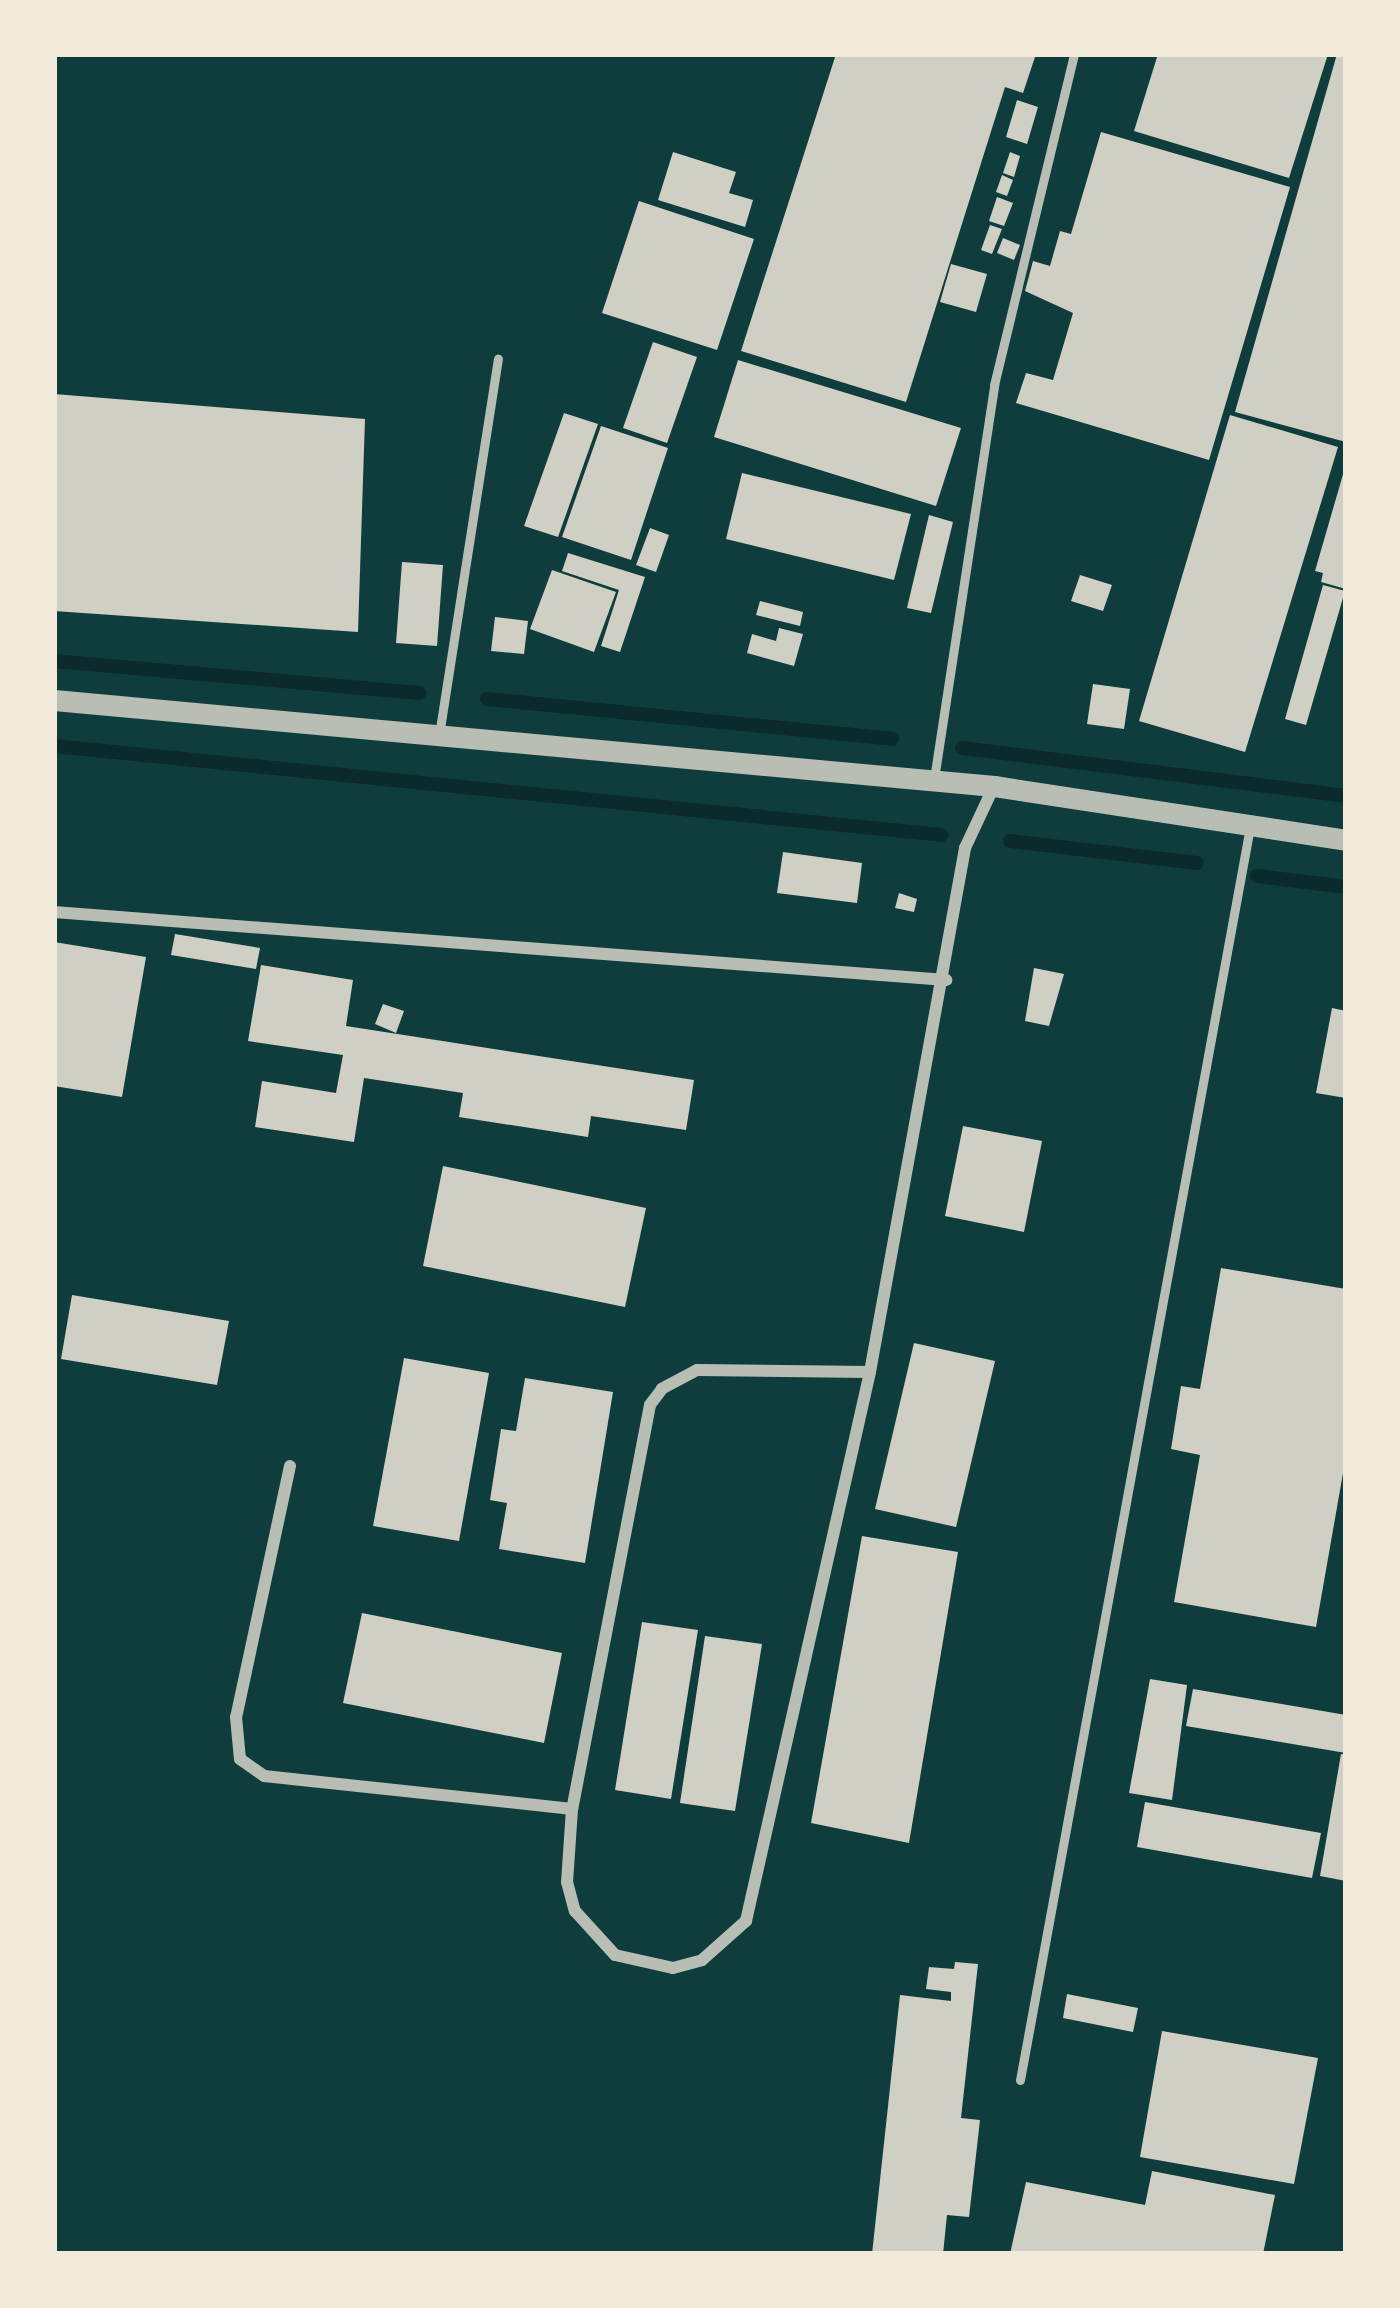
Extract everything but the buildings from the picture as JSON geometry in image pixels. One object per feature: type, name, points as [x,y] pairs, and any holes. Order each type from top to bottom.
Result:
[{"type":"street","points":[[54,700],[994,786],[1346,840]]},
{"type":"street","points":[[870,1372],[697,1370],[662,1389],[650,1405],[572,1809],[567,1882],[575,1911],[615,1955],[642,1966],[687,1964],[727,1944],[746,1921],[870,1372],[946,980],[964,848],[994,786]]},
{"type":"street","points":[[54,912],[946,980]]},
{"type":"street","points":[[290,1466],[236,1717],[239,1759],[264,1776],[572,1809]]},
{"type":"lane","points":[[933,781],[994,385],[1074,54]]},
{"type":"lane","points":[[439,735],[498,359]]},
{"type":"lane","points":[[1020,2080],[1250,827]]},
{"type":"waterway","points":[[54,661],[420,693]]},
{"type":"waterway","points":[[487,699],[892,739]]},
{"type":"waterway","points":[[54,746],[942,835]]},
{"type":"waterway","points":[[962,748],[1346,796]]},
{"type":"waterway","points":[[1010,841],[1197,863]]},
{"type":"waterway","points":[[1257,876],[1346,887]]}]
